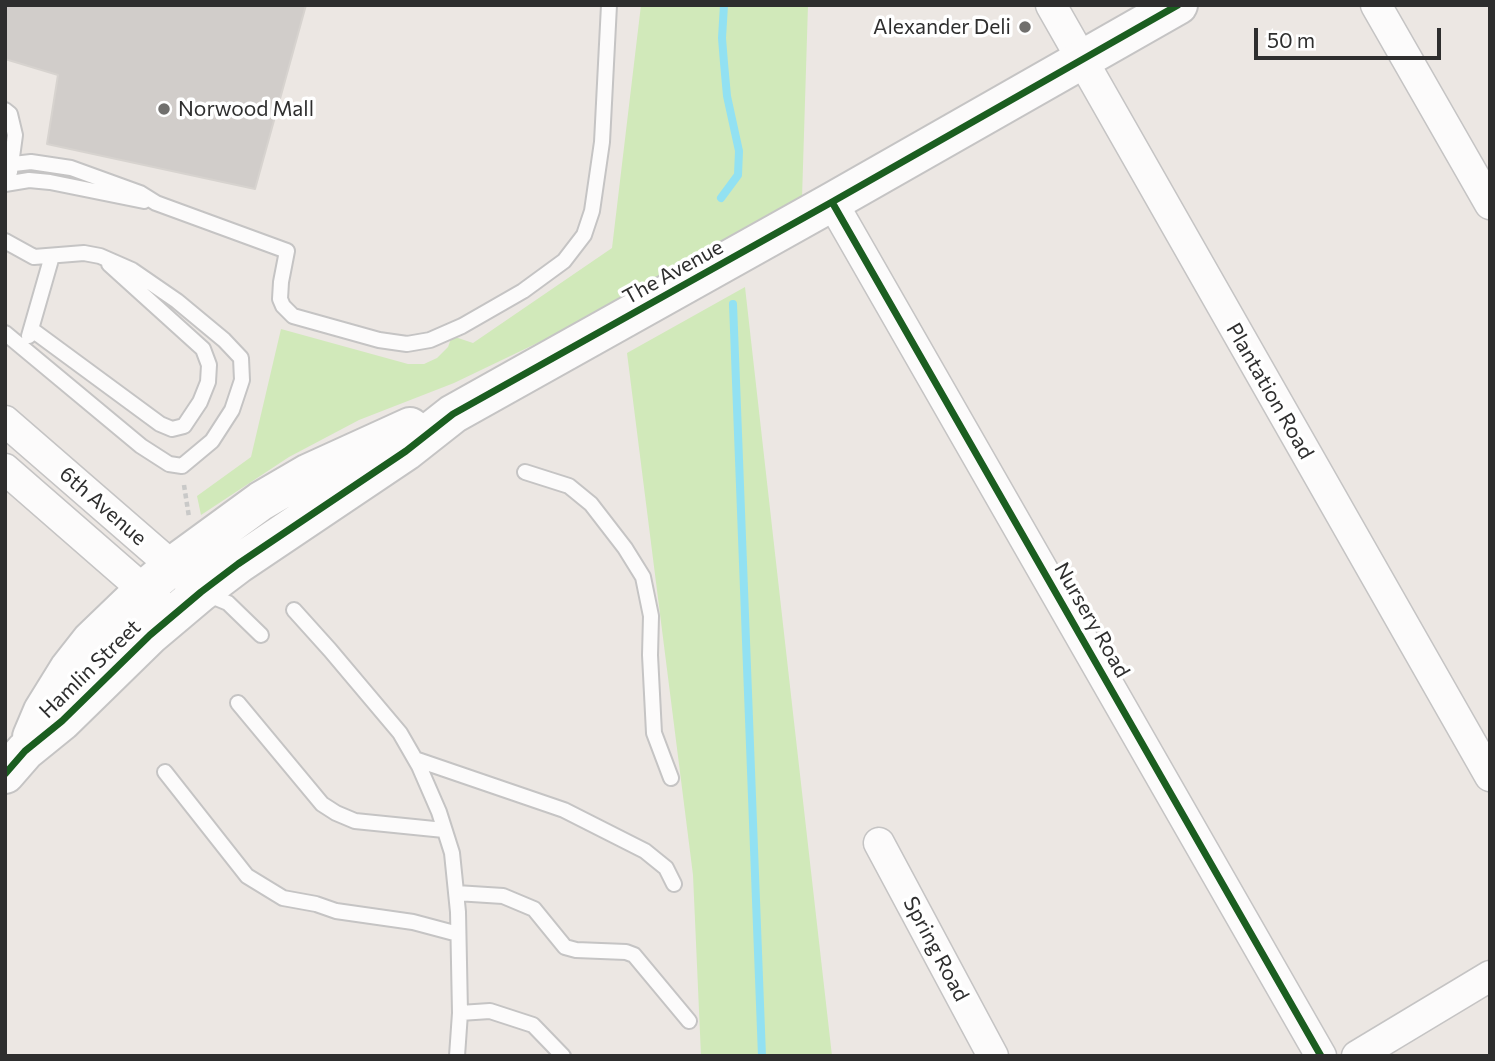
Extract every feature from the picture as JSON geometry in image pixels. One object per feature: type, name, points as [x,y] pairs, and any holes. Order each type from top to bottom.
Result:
[{"type":"street","name":"Plantation Road","points":[[1051,5],[1490,776]]},
{"type":"street","name":"The Avenue","points":[[201,592],[235,566],[406,451],[453,415],[1178,5]]},
{"type":"street","points":[[1376,5],[1490,204]]},
{"type":"street","name":"Nursery Road","points":[[832,202],[1321,1056]]},
{"type":"street","name":"The Avenue","points":[[159,577],[261,502],[309,472],[394,433],[453,415]]},
{"type":"street","name":"6th Avenue","points":[[5,421],[159,577],[172,615]]},
{"type":"street","name":"6th Avenue","points":[[5,469],[159,577],[201,592]]},
{"type":"street","name":"Hamlin Street","points":[[15,763],[69,668],[90,641],[159,577]]},
{"type":"street","name":"Hamlin Street","points":[[15,763],[172,615],[201,592]]},
{"type":"street","name":"Spring Road","points":[[879,843],[993,1056]]},
{"type":"street","points":[[1357,1056],[1490,976]]},
{"type":"lane","points":[[5,110],[10,114],[15,135],[8,165],[7,186],[29,180],[50,182],[156,203],[287,251],[280,299],[293,316],[407,344],[441,335],[523,291],[564,261],[584,235],[592,211],[602,142],[609,5]]},
{"type":"lane","points":[[8,165],[31,162],[71,168],[133,190],[156,203]]},
{"type":"lane","points":[[5,241],[34,257],[84,253],[100,256],[132,270],[177,301],[224,340],[240,358],[242,380],[232,410],[212,441],[182,466],[169,464],[141,446],[5,333]]},
{"type":"lane","points":[[25,351],[52,256]]},
{"type":"lane","points":[[31,329],[160,424],[172,429],[184,426],[200,402],[208,383],[209,365],[203,349],[100,256]]},
{"type":"lane","points":[[525,472],[569,486],[591,504],[625,548],[643,578],[652,616],[650,655],[654,733],[671,778]]},
{"type":"lane","points":[[201,592],[228,603],[261,635]]},
{"type":"lane","points":[[294,610],[391,722],[415,759],[444,830],[452,853],[456,893],[460,1013],[457,1056]]},
{"type":"lane","points":[[238,703],[322,804],[335,813],[355,821],[444,830]]},
{"type":"lane","points":[[415,759],[564,810],[645,851],[666,868],[674,884]]},
{"type":"lane","points":[[165,772],[247,876],[283,898],[336,911],[413,922],[458,934]]},
{"type":"lane","points":[[456,893],[503,896],[534,909],[565,947],[634,955],[689,1021]]},
{"type":"lane","points":[[460,1013],[490,1011],[533,1025],[563,1056]]},
{"type":"path","points":[[182,466],[190,530]]},
{"type":"green space","points":[[641,5],[808,5],[802,198],[629,299],[454,383],[359,420],[289,457],[201,515],[197,496],[251,457],[281,329],[408,364],[424,364],[437,358],[448,347],[452,336],[473,343],[612,248]]},
{"type":"green space","points":[[745,287],[832,1056],[701,1056],[693,875],[627,353]]},
{"type":"building","name":"Norwood Mall","points":[[5,5],[306,5],[255,189],[47,144],[58,75],[5,59]]},
{"type":"waterway","points":[[721,198],[738,175],[739,151],[727,96],[722,38],[724,5]]},
{"type":"waterway","points":[[733,304],[762,1056]]},
{"type":"cycle path","points":[[5,774],[25,751],[62,721],[150,635],[201,592],[238,564],[406,451],[453,414],[1178,5]]},
{"type":"cycle path","points":[[832,202],[1321,1056]]},
{"type":"place","name":"Alexander Deli","points":[[1025,27]]},
{"type":"place","name":"Norwood Mall","points":[[164,109]]}]
